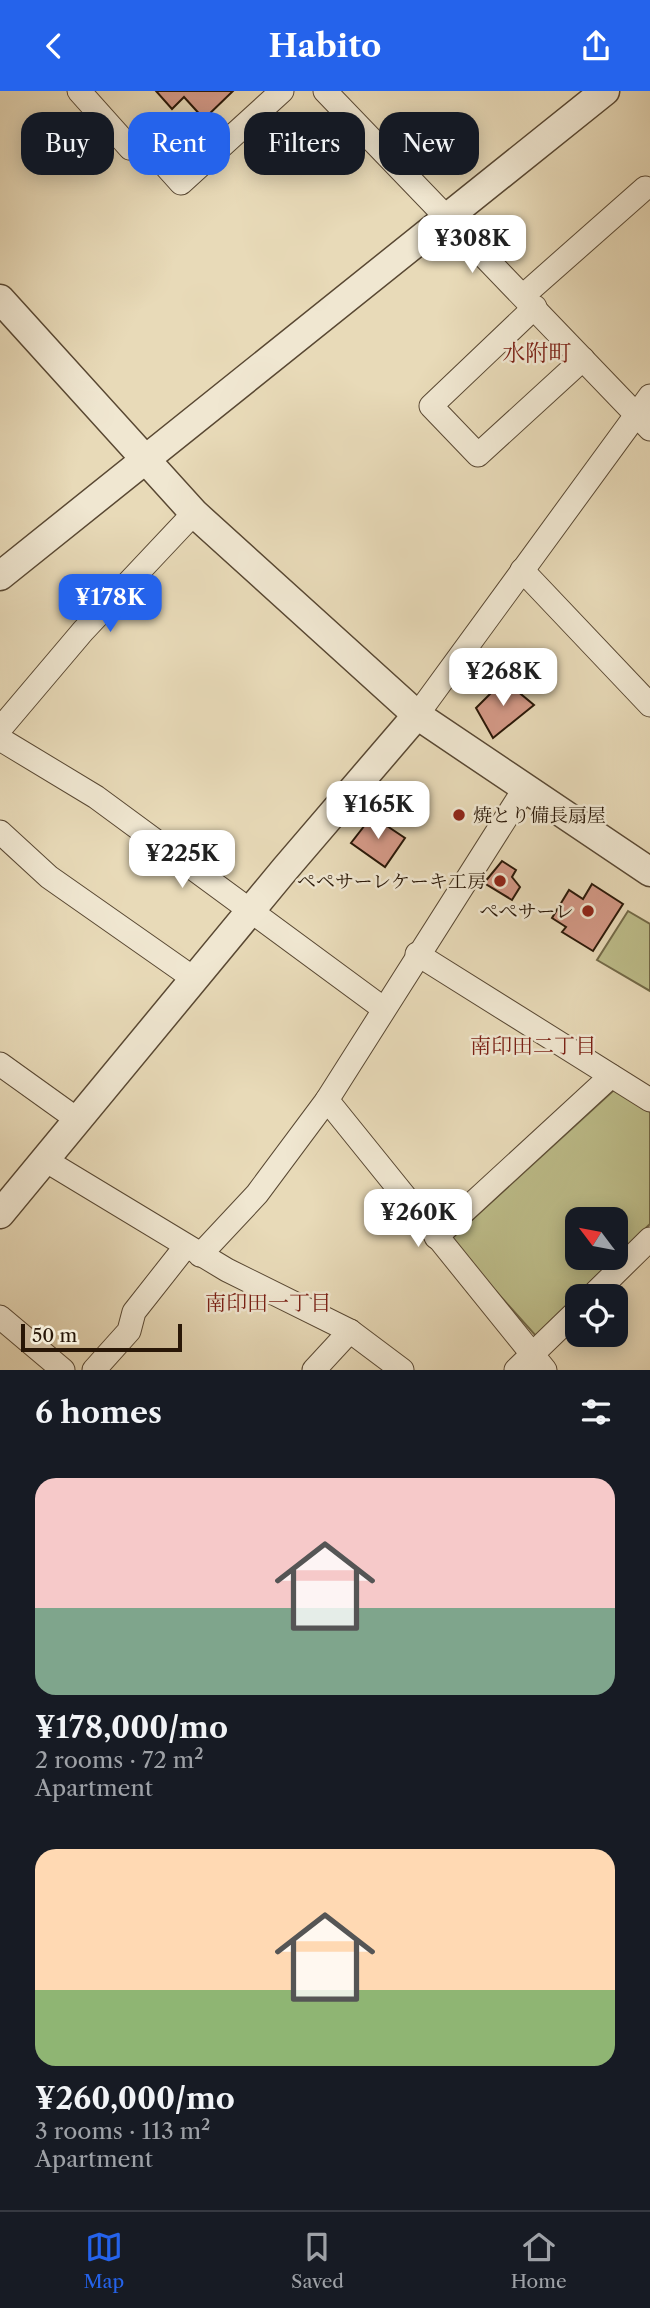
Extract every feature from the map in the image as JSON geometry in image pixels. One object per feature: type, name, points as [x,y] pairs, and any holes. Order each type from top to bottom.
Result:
[{"type":"street","points":[[79,91],[130,148],[145,143],[181,183],[282,91]]},
{"type":"street","points":[[0,1214],[193,978],[417,715],[522,570],[645,413],[583,359],[325,91]]},
{"type":"street","points":[[0,576],[147,461],[605,91]]},
{"type":"street","points":[[583,359],[478,455],[431,406],[530,301],[645,188]]},
{"type":"street","points":[[0,299],[194,513],[417,715],[650,872]]},
{"type":"street","points":[[0,729],[83,631],[194,513]]},
{"type":"street","points":[[522,570],[650,705]]},
{"type":"street","points":[[0,739],[96,797],[384,1009]]},
{"type":"street","points":[[94,1370],[129,1331],[134,1312],[193,1250],[257,1194],[327,1100],[417,954],[525,788]]},
{"type":"street","points":[[0,832],[49,877],[193,978]]},
{"type":"street","points":[[417,954],[650,1100]]},
{"type":"street","points":[[0,1063],[78,1120]]},
{"type":"street","points":[[436,1237],[611,1076]]},
{"type":"street","points":[[327,1100],[539,1362]]},
{"type":"street","points":[[45,1160],[193,1250],[351,1331],[402,1370]]},
{"type":"street","points":[[604,1284],[650,1239]]},
{"type":"street","points":[[0,1317],[63,1370]]},
{"type":"street","points":[[516,1370],[539,1362],[565,1327]]},
{"type":"street","points":[[314,1370],[351,1331]]},
{"type":"green space","points":[[628,911],[650,924],[650,991],[597,960]]},
{"type":"green space","points":[[614,1090],[650,1112],[650,1224],[628,1245],[628,1207],[565,1207],[565,1271],[602,1271],[589,1284],[565,1284],[565,1307],[536,1336],[450,1240]]},
{"type":"building","points":[[156,91],[233,91],[211,112],[198,112],[184,97],[172,109]]},
{"type":"building","points":[[504,680],[534,705],[493,738],[476,708]]},
{"type":"building","points":[[372,816],[405,838],[385,867],[351,843]]},
{"type":"building","name":"ペペサーレケーキ工房","points":[[502,861],[516,870],[512,877],[520,887],[512,900],[484,883]]},
{"type":"building","name":"ぺぺサーレ","points":[[592,884],[623,904],[593,951],[562,932],[566,927],[552,918],[569,890],[583,899]]},
{"type":"place","name":"焼とり備長扇屋","points":[[459,815]]},
{"type":"place","name":"ペペサーレケーキ工房","points":[[500,881]]},
{"type":"place","name":"ぺぺサーレ","points":[[588,911]]},
{"type":"district","name":"水附町","points":[[537,353]]},
{"type":"district","name":"南印田二丁目","points":[[533,1046]]},
{"type":"district","name":"南印田一丁目","points":[[268,1303]]}]
